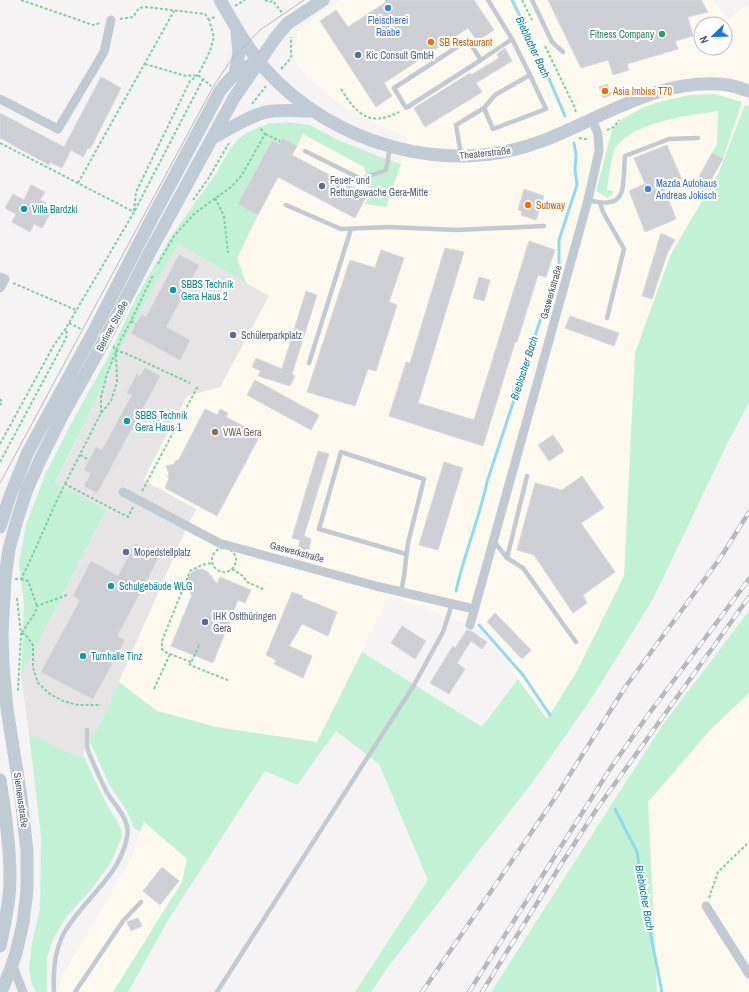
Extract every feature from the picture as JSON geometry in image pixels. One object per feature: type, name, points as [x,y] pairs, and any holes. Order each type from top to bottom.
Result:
[{"type":"main road","name":"Berliner Straße","points":[[2,604],[9,549],[16,520],[27,489],[62,416],[104,341],[152,248],[234,98],[276,37],[288,23],[323,0]]},
{"type":"main road","name":"Theaterstraße","points":[[224,5],[236,27],[259,62],[282,86],[312,111],[353,132],[390,145],[425,154],[462,156],[501,153],[520,149],[555,136],[628,102],[652,93],[688,84],[730,85],[749,91]]},
{"type":"main road","points":[[234,74],[239,52],[236,27]]},
{"type":"main road","name":"Berliner Straße","points":[[0,526],[10,496],[28,452],[95,329],[220,91],[234,74],[259,62]]},
{"type":"main road","points":[[213,138],[265,112],[312,111]]},
{"type":"main road","name":"Siemensstraße","points":[[1,992],[16,953],[23,923],[27,890],[27,851],[3,666],[2,604]]},
{"type":"main road","name":"Siemensstraße","points":[[0,780],[9,847],[10,880],[6,923],[0,946]]},
{"type":"street","points":[[0,99],[58,129],[104,52],[111,20]]},
{"type":"street","name":"Gaswerkstraße","points":[[470,625],[588,200],[599,150],[598,134],[592,119]]},
{"type":"street","points":[[0,288],[2,278]]},
{"type":"street","name":"Gaswerkstraße","points":[[123,492],[219,543],[401,592],[474,609]]},
{"type":"street","points":[[706,906],[749,974]]},
{"type":"street","points":[[12,964],[23,992]]},
{"type":"lane","points":[[484,108],[493,128],[546,109],[512,39],[488,0]]},
{"type":"lane","points":[[532,0],[552,42],[563,52]]},
{"type":"lane","points":[[481,60],[468,40],[394,88],[406,108],[481,60],[512,39]]},
{"type":"lane","points":[[462,156],[456,126],[484,108],[495,95],[530,75]]},
{"type":"lane","points":[[588,200],[600,203],[613,202],[617,199],[621,194],[625,156],[669,139],[698,138]]},
{"type":"lane","points":[[305,151],[361,178],[386,170],[390,145]]},
{"type":"lane","points":[[600,203],[603,212],[624,249],[607,318]]},
{"type":"lane","points":[[286,205],[341,229],[389,227],[456,230],[544,226]]},
{"type":"lane","points":[[309,363],[351,229]]},
{"type":"lane","points":[[401,592],[406,554],[424,479],[340,452],[319,529],[406,554]]},
{"type":"lane","points":[[507,558],[527,476]]},
{"type":"lane","points":[[493,540],[507,558],[523,568],[576,642]]},
{"type":"lane","points":[[217,992],[414,685],[443,632],[452,604]]},
{"type":"lane","points":[[54,992],[53,968],[58,948],[64,934],[72,921],[104,884],[122,855],[128,836],[128,827],[123,815],[107,791],[87,747],[87,730]]},
{"type":"lane","points":[[75,992],[123,921],[141,902]]},
{"type":"path","points":[[21,0],[92,25],[111,20],[133,17],[139,8],[146,6],[205,14],[209,20],[214,37],[210,51],[198,75],[190,81],[136,192],[134,212]]},
{"type":"path","points":[[209,20],[224,5],[245,0]]},
{"type":"path","points":[[265,0],[269,2],[273,1]]},
{"type":"path","points":[[522,0],[532,20]]},
{"type":"path","points":[[78,183],[175,11]]},
{"type":"path","points":[[542,41],[575,108],[576,113],[574,117]]},
{"type":"path","points":[[145,64],[186,76],[198,75]]},
{"type":"path","points":[[0,444],[54,345],[66,328],[134,212],[203,79]]},
{"type":"path","points":[[341,89],[354,108],[375,120],[388,117],[406,108]]},
{"type":"path","points":[[576,138],[586,140],[614,127],[624,116]]},
{"type":"path","points":[[257,124],[260,130],[265,134],[280,141]]},
{"type":"path","points":[[100,412],[101,397],[107,374],[120,341],[155,270],[174,236],[195,213],[231,187],[242,175],[265,134]]},
{"type":"path","points":[[0,142],[134,212]]},
{"type":"path","points":[[215,198],[224,216],[228,253]]},
{"type":"path","points":[[2,278],[76,310]]},
{"type":"path","points":[[131,321],[136,324]]},
{"type":"path","points":[[0,462],[62,346],[67,335],[66,328]]},
{"type":"path","points":[[21,579],[31,560],[51,512],[100,412],[111,401],[117,382],[116,351]]},
{"type":"path","points":[[125,353],[190,384]]},
{"type":"path","points":[[65,484],[128,517],[198,386]]},
{"type":"path","points":[[0,399],[2,402],[0,405]]},
{"type":"path","points":[[80,454],[89,460]]},
{"type":"path","points":[[227,548],[231,550],[236,557],[236,561],[232,569],[229,571],[220,572],[212,563],[213,554],[219,549],[227,548]]},
{"type":"path","points":[[192,662],[170,654],[162,649],[162,641],[190,571],[193,568],[212,563]]},
{"type":"path","points":[[232,569],[243,576],[247,582],[265,590]]},
{"type":"path","points":[[15,579],[28,581],[38,606],[35,613],[20,634],[24,634],[33,645],[33,668],[38,683],[50,694],[63,701],[78,705],[101,705]]},
{"type":"path","points":[[38,606],[67,595]]},
{"type":"path","points":[[199,645],[190,665],[230,681]]},
{"type":"path","points":[[154,689],[170,654]]},
{"type":"path","points":[[706,906],[718,872],[749,842]]},
{"type":"shaded area","points":[[340,0],[714,0],[725,16],[693,16],[693,56],[733,56],[733,16],[745,5],[749,11],[749,93],[719,172],[671,254],[635,353],[624,576],[576,673],[547,719],[503,658],[477,627],[390,596],[317,742],[216,727],[157,710],[119,682],[196,509],[143,481],[187,396],[220,387],[269,296],[246,283],[237,258],[258,215],[238,204],[272,141],[279,144],[282,138],[303,134],[364,167],[370,194],[366,204],[386,207],[401,164],[408,137],[373,123],[342,106],[308,78],[295,60],[295,45],[299,30]]},
{"type":"shaded area","points":[[178,244],[269,296],[220,387],[187,396],[143,480],[196,509],[187,526],[103,718],[81,758],[29,734],[21,676],[106,510],[55,484],[127,336]]},
{"type":"shaded area","points":[[749,693],[749,992],[657,992],[648,802],[711,729]]},
{"type":"shaded area","points":[[143,821],[187,858],[182,882],[113,992],[59,992],[60,980],[132,857]]},
{"type":"green space","points":[[715,94],[742,102],[723,159],[712,153],[717,144],[718,111],[662,121],[635,132],[624,139],[615,148],[611,161],[607,190],[614,191],[608,198],[596,191],[612,130],[622,119],[644,107],[663,101],[689,95]]},
{"type":"green space","points":[[745,105],[749,106],[749,402],[725,448],[653,599],[591,699],[532,783],[388,967],[371,992],[355,992],[428,880],[379,764],[336,731],[297,785],[265,771],[168,920],[128,992],[113,992],[182,882],[187,859],[144,822],[140,832],[134,828],[127,811],[110,786],[90,742],[103,718],[119,682],[157,711],[216,727],[317,742],[362,652],[482,727],[518,679],[547,719],[576,673],[624,576],[635,353],[671,254],[719,172]]},
{"type":"green space","points":[[288,122],[310,125],[338,140],[401,164],[386,207],[365,204],[370,194],[364,167],[303,134],[297,146],[282,138],[279,144],[272,141],[239,204],[258,215],[237,258],[246,283],[178,244],[127,336],[55,483],[106,510],[21,676],[24,605],[19,562],[26,525],[45,475],[108,357],[135,300],[170,238],[217,172],[230,149],[239,138],[250,131],[268,124]]},
{"type":"green space","points":[[749,611],[749,693],[711,729],[648,802],[657,992],[491,992],[664,723]]},
{"type":"green space","points":[[29,734],[81,758],[83,755],[108,807],[121,829],[122,837],[110,864],[90,891],[66,917],[53,939],[47,958],[46,992],[36,992],[32,985],[29,969],[32,942],[40,909],[41,836]]},
{"type":"building","points":[[389,0],[474,0],[494,30],[477,41],[468,28],[384,83],[392,96],[376,107],[320,21],[336,10],[348,27]]},
{"type":"building","points":[[548,0],[701,0],[708,12],[688,17],[693,36],[675,41],[678,49],[627,64],[629,70],[613,75],[608,60],[581,68]]},
{"type":"building","points":[[505,48],[512,61],[476,83],[482,92],[425,127],[414,108],[470,73],[471,75],[499,58],[497,54]]},
{"type":"building","points":[[101,77],[121,88],[90,149],[88,148],[83,157],[71,150],[62,168],[50,162],[49,165],[0,138],[0,113],[64,147]]},
{"type":"building","name":"Asia Imbiss T70","points":[[607,84],[611,95],[603,98],[599,87]]},
{"type":"building","name":"Feuer- und Rettungswache Gera-Mitte","points":[[282,138],[297,146],[292,155],[367,195],[355,218],[278,177],[258,215],[238,204],[272,141],[279,144]]},
{"type":"building","name":"Mazda Autohaus Andreas Jokisch","points":[[667,145],[682,180],[664,188],[676,219],[645,232],[629,191],[645,184],[634,158]]},
{"type":"building","points":[[712,153],[723,159],[704,192],[694,186]]},
{"type":"building","name":"Villa Bardzki","points":[[31,185],[45,192],[40,200],[46,203],[42,210],[50,214],[42,228],[34,224],[30,232],[12,222],[16,214],[5,208],[13,194],[24,200]]},
{"type":"building","name":"Subway","points":[[524,189],[544,196],[536,220],[521,215],[522,211],[518,210]]},
{"type":"building","points":[[661,233],[675,240],[667,254],[652,299],[642,296]]},
{"type":"building","points":[[529,241],[555,250],[546,277],[538,275],[517,342],[515,342],[483,446],[389,416],[406,362],[410,363],[445,248],[464,252],[418,403],[474,420]]},
{"type":"building","points":[[381,250],[404,258],[389,302],[397,305],[376,371],[368,369],[355,406],[307,392],[350,260],[375,268]]},
{"type":"building","name":"SBBS Technik Gera Haus 2","points":[[179,255],[199,265],[166,327],[190,340],[180,360],[131,333],[141,315],[146,317]]},
{"type":"building","points":[[479,277],[490,280],[484,301],[473,298]]},
{"type":"building","points":[[306,291],[317,295],[292,374],[295,376],[290,386],[258,376],[261,371],[252,367],[256,358],[282,369]]},
{"type":"building","points":[[570,316],[619,333],[614,346],[565,328]]},
{"type":"building","name":"SBBS Technik Gera Haus 1","points":[[145,368],[160,376],[97,493],[84,486],[91,473],[84,470],[96,447],[102,450],[132,395],[127,393],[137,374],[140,376]]},
{"type":"building","points":[[255,380],[319,415],[311,430],[247,395]]},
{"type":"building","points":[[205,409],[217,415],[220,409],[228,413],[226,417],[251,430],[255,429],[258,439],[217,516],[165,488],[169,478],[167,477],[169,474],[166,466],[174,464],[176,460],[178,461]]},
{"type":"building","points":[[553,435],[564,451],[549,461],[538,445]]},
{"type":"building","points":[[318,451],[329,454],[304,536],[311,539],[307,559],[296,557],[300,540],[292,538]]},
{"type":"building","points":[[444,462],[463,468],[438,550],[419,545]]},
{"type":"building","points":[[582,476],[604,508],[581,523],[615,572],[583,595],[587,603],[573,613],[534,555],[517,550],[535,483],[562,490]]},
{"type":"building","points":[[135,544],[159,557],[117,636],[125,640],[93,699],[41,672],[80,600],[73,596],[91,561],[118,576]]},
{"type":"building","name":"IHK Ostthüringen Gera","points":[[202,569],[208,572],[217,584],[220,577],[251,590],[245,603],[238,600],[213,663],[171,646],[192,595],[190,594],[191,592],[188,587],[187,579],[191,573]]},
{"type":"building","name":"IHK Ostthüringen Gera","points":[[292,592],[303,596],[302,598],[337,612],[328,636],[302,624],[289,646],[312,656],[303,678],[274,664],[276,660],[266,655]]},
{"type":"building","points":[[495,613],[531,650],[522,659],[487,622]]},
{"type":"building","points":[[402,626],[426,641],[415,659],[391,643]]},
{"type":"building","points":[[467,630],[471,631],[487,642],[482,649],[471,641],[457,663],[465,669],[449,694],[430,683],[453,646],[455,648]]},
{"type":"building","points":[[162,867],[179,881],[160,905],[143,891]]},
{"type":"building","points":[[138,918],[142,926],[131,931],[127,922]]},
{"type":"waterway","name":"Bieblacher Bach","points":[[512,0],[535,46],[565,116]]},
{"type":"waterway","name":"Bieblacher Bach","points":[[456,591],[487,482],[559,263],[559,240],[577,185],[574,143]]},
{"type":"waterway","name":"Bieblacher Bach","points":[[479,625],[523,675],[550,715]]},
{"type":"waterway","name":"Bieblacher Bach","points":[[615,809],[637,852],[662,992]]},
{"type":"tram line","points":[[0,483],[213,87],[231,60],[260,30],[304,0]]},
{"type":"railway","points":[[422,992],[555,798],[626,686],[721,557],[749,512]]},
{"type":"railway","points":[[469,992],[610,769],[648,715],[749,579]]},
{"type":"railway","points":[[482,992],[596,810],[749,597]]},
{"type":"place","name":"Fleischerei Raabe","points":[[388,8]]},
{"type":"place","name":"Fitness Company","points":[[662,34]]},
{"type":"place","name":"SB Restaurant","points":[[431,42]]},
{"type":"place","name":"Kic Consult GmbH","points":[[358,55]]},
{"type":"place","name":"Asia Imbiss T70","points":[[605,91]]},
{"type":"place","name":"Feuer- und Rettungswache Gera-Mitte","points":[[322,186]]},
{"type":"place","name":"Mazda Autohaus Andreas Jokisch","points":[[648,189]]},
{"type":"place","name":"Subway","points":[[528,205]]},
{"type":"place","name":"Villa Bardzki","points":[[24,209]]},
{"type":"place","name":"SBBS Technik Gera Haus 2","points":[[173,290]]},
{"type":"place","name":"Schülerparkplatz","points":[[233,335]]},
{"type":"place","name":"SBBS Technik Gera Haus 1","points":[[127,421]]},
{"type":"place","name":"VWA Gera","points":[[215,432]]},
{"type":"place","name":"Mopedstellplatz","points":[[126,552]]},
{"type":"place","name":"Schulgebäude WLG","points":[[111,586]]},
{"type":"place","name":"IHK Ostthüringen Gera","points":[[205,622]]},
{"type":"place","name":"Turnhalle Tinz","points":[[83,656]]}]
